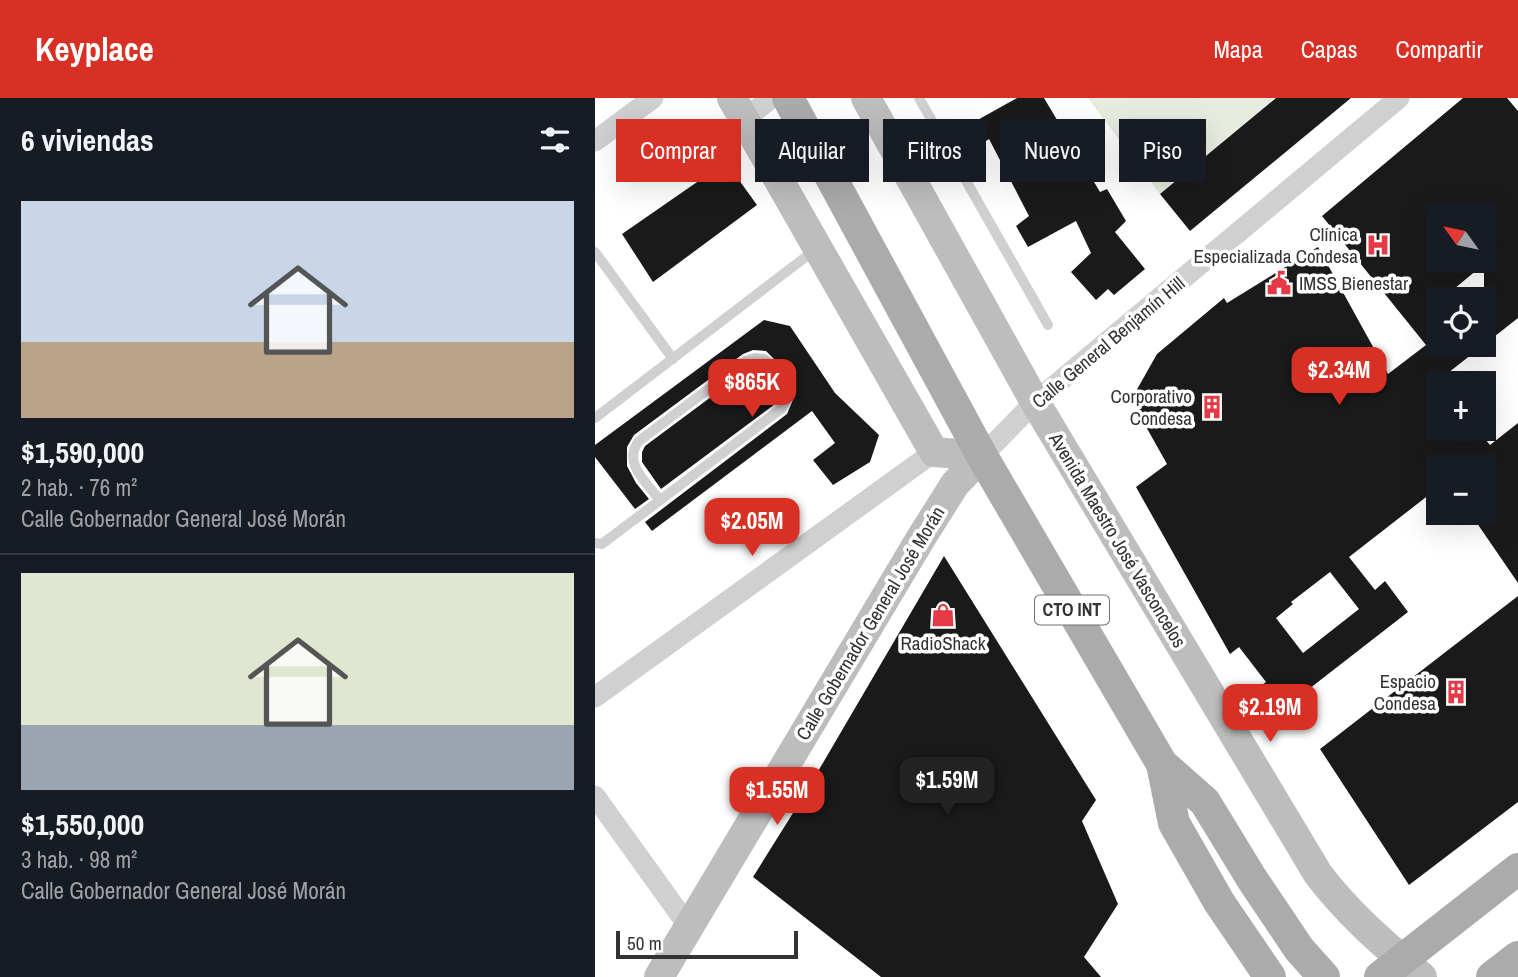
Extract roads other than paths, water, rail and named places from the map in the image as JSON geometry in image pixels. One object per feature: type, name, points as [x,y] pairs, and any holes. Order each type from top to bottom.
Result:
[{"type":"main road","name":"CTO INT","points":[[788,98],[982,456],[1162,764],[1205,802],[1299,949],[1324,977]]},
{"type":"main road","name":"Avenida Maestro José Vasconcelos","points":[[866,98],[1035,402],[1318,874],[1401,971]]},
{"type":"main road","points":[[738,109],[935,452],[982,456]]},
{"type":"main road","name":"Calle Gobernador General José Morán","points":[[659,977],[955,484],[982,456]]},
{"type":"main road","name":"CTO INT","points":[[1162,764],[1174,823],[1219,902],[1270,977]]},
{"type":"main road","points":[[1401,971],[1518,869]]},
{"type":"main road","points":[[1492,977],[1518,957]]},
{"type":"street","points":[[595,141],[653,98]]},
{"type":"street","points":[[738,109],[771,98]]},
{"type":"street","name":"Calle General Benjamín Hill","points":[[982,456],[1035,402],[1399,98]]},
{"type":"street","points":[[595,697],[935,452]]},
{"type":"street","points":[[595,796],[689,927]]},
{"type":"lane","points":[[919,98],[1048,325]]},
{"type":"lane","points":[[595,418],[818,248]]},
{"type":"lane","points":[[595,252],[673,359]]},
{"type":"lane","points":[[595,543],[602,544],[781,409],[787,402],[785,384],[764,359],[746,361],[633,448],[631,458],[634,466],[659,499]]},
{"type":"place","name":"Clínica Especializada Condesa","points":[[1378,245]]},
{"type":"place","name":"IMSS Bienestar","points":[[1279,283]]},
{"type":"place","name":"Corporativo Condesa","points":[[1212,407]]},
{"type":"place","name":"RadioShack","points":[[943,615]]},
{"type":"place","name":"Espacio Condesa","points":[[1456,692]]}]
